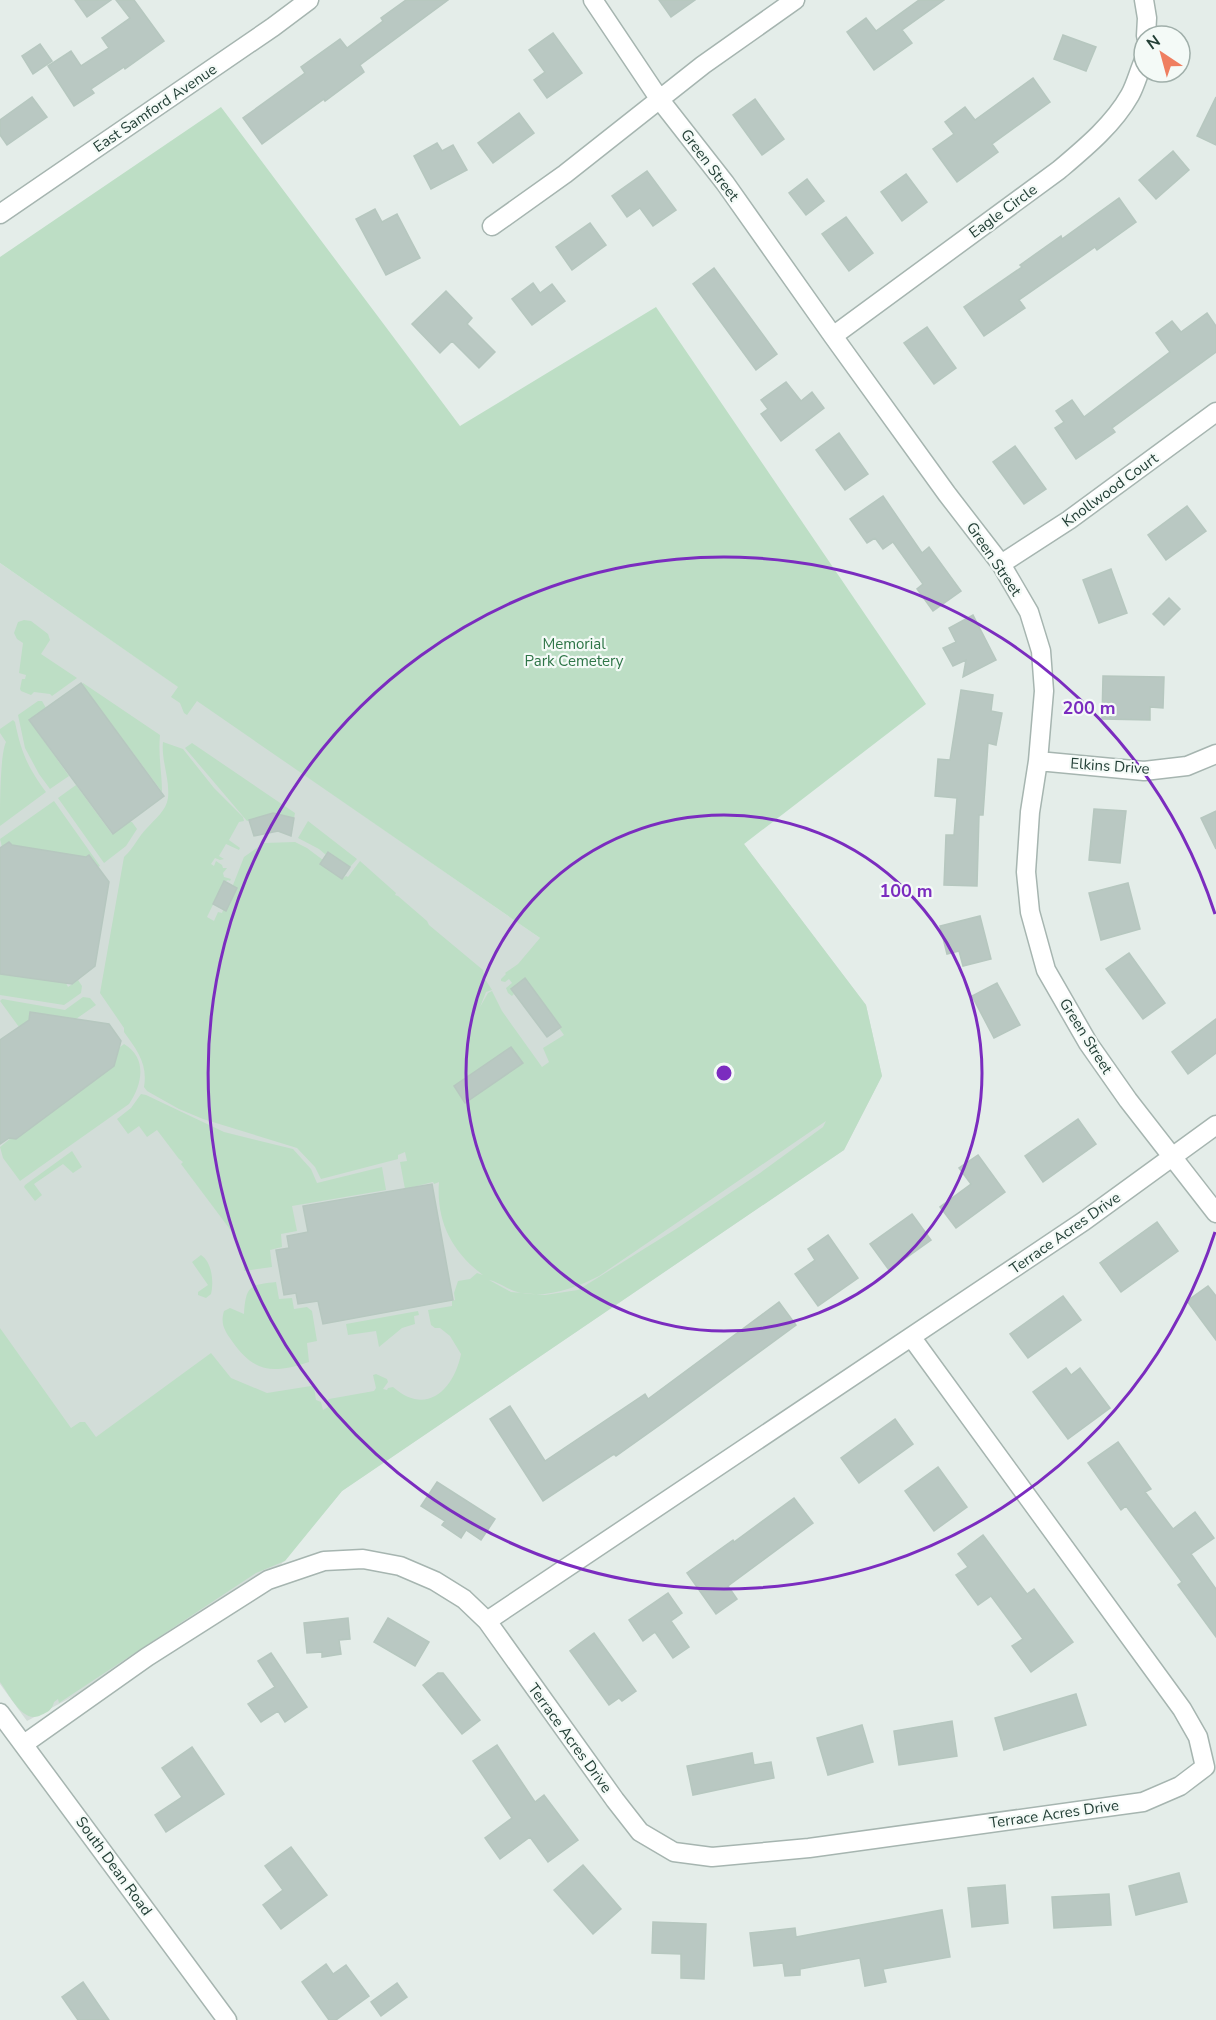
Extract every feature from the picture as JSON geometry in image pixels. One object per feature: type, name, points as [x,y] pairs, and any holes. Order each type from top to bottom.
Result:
[{"type":"street","name":"East Samford Avenue","points":[[0,214],[309,0]]},
{"type":"street","name":"Green Street","points":[[593,0],[660,100],[725,183],[832,336],[1001,564],[1029,612],[1041,651],[1044,691],[1038,761],[1030,812],[1026,872],[1030,912],[1046,970],[1088,1043],[1128,1100],[1216,1213]]},
{"type":"street","points":[[492,226],[565,174],[703,65],[795,0]]},
{"type":"street","points":[[1144,0],[1147,24]]},
{"type":"street","name":"Eagle Circle","points":[[832,336],[1059,170],[1105,128],[1130,95],[1134,84]]},
{"type":"street","name":"Knollwood Court","points":[[1001,564],[1070,520],[1216,412]]},
{"type":"street","name":"Elkins Drive","points":[[1038,761],[1144,771],[1187,766],[1216,754]]},
{"type":"street","name":"Terrace Acres Drive","points":[[487,1621],[1084,1221],[1216,1125]]},
{"type":"street","name":"Terrace Acres Drive","points":[[24,1744],[147,1657],[268,1580],[324,1561],[363,1559],[400,1566],[435,1581],[464,1599],[487,1621],[640,1832],[674,1852],[712,1857],[809,1848],[1143,1802],[1180,1786],[1205,1767],[1198,1737],[1182,1709],[912,1338]]},
{"type":"street","name":"South Dean Road","points":[[0,1713],[227,2020]]},
{"type":"shaded area","points":[[0,563],[540,938],[744,844],[866,1005],[882,1076],[844,1150],[342,1491],[268,1580],[147,1657],[27,1721],[0,1684]]},
{"type":"green space","name":"Memorial Park Cemetery","points":[[221,107],[460,426],[656,307],[926,704],[744,844],[866,1005],[882,1076],[844,1150],[342,1491],[285,1561],[256,1573],[59,1703],[58,1699],[48,1712],[34,1717],[28,1716],[17,1707],[0,1682],[0,1328],[71,1428],[80,1422],[85,1422],[96,1437],[211,1353],[231,1378],[267,1393],[314,1387],[316,1400],[321,1402],[323,1410],[328,1407],[329,1399],[374,1391],[376,1388],[373,1375],[376,1374],[387,1379],[388,1382],[383,1389],[393,1387],[405,1396],[428,1399],[445,1388],[452,1378],[461,1354],[450,1336],[440,1328],[431,1325],[428,1310],[452,1306],[458,1281],[470,1279],[477,1273],[483,1275],[463,1256],[448,1234],[440,1210],[439,1182],[405,1189],[400,1162],[407,1161],[405,1152],[398,1155],[398,1159],[321,1179],[315,1167],[297,1148],[203,1119],[179,1109],[144,1087],[143,1064],[124,1032],[124,1028],[100,993],[124,857],[167,803],[163,742],[183,749],[214,788],[243,817],[244,821],[239,822],[229,840],[240,848],[239,850],[226,844],[219,856],[224,859],[215,858],[211,864],[214,866],[216,861],[223,868],[227,868],[223,873],[224,877],[231,879],[224,882],[207,917],[214,921],[218,912],[222,913],[244,857],[264,843],[295,842],[323,860],[320,864],[342,879],[348,877],[360,861],[396,893],[395,895],[483,970],[485,979],[492,990],[486,992],[480,1007],[488,993],[492,991],[502,1011],[542,1067],[549,1062],[543,1048],[564,1035],[559,1028],[561,1026],[525,979],[511,989],[514,994],[512,996],[506,988],[512,983],[509,979],[505,982],[501,981],[505,973],[518,964],[540,938],[197,701],[187,715],[184,713],[180,703],[171,697],[178,687],[0,563],[0,257]],"holes":[[[511,1047],[522,1063],[465,1102],[454,1086]],[[826,1121],[823,1127],[760,1173],[578,1290],[545,1295],[536,1294],[569,1289],[599,1276]],[[489,1280],[523,1293],[511,1292]]]},
{"type":"green space","points":[[31,621],[48,634],[50,640],[41,654],[77,678],[52,696],[34,692],[31,695],[20,689],[22,679],[25,679],[26,675],[19,673],[23,643],[14,633],[18,622]]},
{"type":"green space","points":[[82,684],[160,735],[162,792]]},
{"type":"green space","points":[[38,701],[42,701],[46,708],[29,720],[69,776],[50,789],[25,748],[18,715]]},
{"type":"green space","points":[[13,720],[26,759],[46,792],[0,826],[1,769],[6,742],[0,729]]},
{"type":"green space","points":[[192,743],[295,813],[294,818],[273,813],[247,821],[185,748]]},
{"type":"green space","points":[[76,785],[112,834],[129,822],[132,822],[137,829],[126,846],[104,863],[58,798]]},
{"type":"green space","points":[[54,801],[100,866],[98,867],[89,855],[86,857],[12,845],[9,842],[2,847],[0,839]]},
{"type":"green space","points":[[308,821],[357,859],[350,867],[329,852],[326,855],[298,838]]},
{"type":"green space","points":[[0,974],[66,983],[68,987],[78,980],[82,986],[81,993],[64,1005],[0,995]]},
{"type":"green space","points":[[83,997],[90,998],[96,1005],[76,1019],[31,1012],[29,1020],[19,1027],[0,1001],[2,999],[65,1010]]},
{"type":"green space","points":[[124,1044],[132,1050],[140,1064],[137,1089],[129,1104],[20,1181],[3,1158],[0,1147],[11,1138],[16,1139],[114,1066],[119,1048]]},
{"type":"green space","points":[[141,1094],[224,1132],[293,1149],[311,1169],[317,1183],[382,1167],[386,1190],[292,1206],[297,1231],[281,1234],[282,1247],[270,1250],[272,1267],[244,1271],[238,1240],[181,1164],[183,1162],[157,1130],[147,1137],[139,1126],[128,1134],[117,1119],[131,1108]]},
{"type":"green space","points":[[72,1151],[82,1167],[73,1173],[63,1164],[34,1184],[42,1195],[35,1201],[24,1187],[25,1185]]},
{"type":"green space","points":[[201,1255],[208,1262],[212,1278],[211,1294],[206,1298],[198,1295],[198,1292],[208,1285],[192,1262]]},
{"type":"green space","points":[[276,1282],[279,1299],[292,1298],[294,1309],[307,1307],[312,1311],[317,1341],[307,1343],[309,1362],[275,1369],[257,1365],[240,1352],[227,1334],[223,1320],[224,1311],[230,1308],[244,1314],[248,1292],[255,1286]]},
{"type":"green space","points":[[418,1311],[419,1315],[414,1316],[415,1324],[402,1328],[379,1347],[376,1331],[348,1335],[346,1324]]},
{"type":"building","points":[[75,0],[111,0],[87,17]]},
{"type":"building","points":[[116,0],[134,0],[164,41],[125,69],[124,67],[91,89],[94,93],[74,106],[48,66],[71,51],[81,66],[109,48],[102,38],[130,18]]},
{"type":"building","points":[[406,0],[448,0],[360,65],[364,72],[262,144],[243,118],[305,73],[301,67],[340,39],[347,48],[383,21],[381,18]]},
{"type":"building","points":[[659,0],[695,0],[671,17]]},
{"type":"building","points":[[919,0],[944,0],[902,30],[912,43],[874,70],[847,32],[866,18],[876,31]]},
{"type":"building","points":[[553,33],[582,73],[547,98],[534,80],[545,72],[529,50]]},
{"type":"building","points":[[1063,35],[1096,47],[1086,71],[1054,59]]},
{"type":"building","points":[[40,44],[52,61],[33,74],[22,56]]},
{"type":"building","points":[[1033,78],[1050,102],[992,144],[998,152],[957,182],[933,149],[954,134],[945,122],[965,107],[975,120]]},
{"type":"building","points":[[32,97],[47,117],[7,145],[0,135],[0,120]]},
{"type":"building","points":[[1216,97],[1216,145],[1197,136]]},
{"type":"building","points":[[755,99],[784,139],[762,155],[733,115]]},
{"type":"building","points":[[519,113],[534,133],[493,163],[478,143]]},
{"type":"building","points":[[437,143],[442,151],[453,145],[467,170],[431,189],[414,156]]},
{"type":"building","points":[[1173,151],[1189,170],[1156,199],[1139,180]]},
{"type":"building","points":[[647,171],[676,210],[653,226],[640,208],[627,217],[612,196]]},
{"type":"building","points":[[906,174],[927,202],[902,221],[881,192]]},
{"type":"building","points":[[807,179],[824,201],[806,215],[789,193]]},
{"type":"building","points":[[1119,198],[1136,222],[1097,250],[1095,247],[1019,300],[1025,308],[984,336],[964,307],[1022,267],[1020,265],[1061,236],[1062,239]]},
{"type":"building","points":[[375,209],[382,222],[397,214],[420,258],[386,275],[356,219]]},
{"type":"building","points":[[846,217],[873,253],[849,271],[822,234]]},
{"type":"building","points":[[590,223],[606,245],[572,270],[556,247]]},
{"type":"building","points":[[714,268],[777,354],[756,370],[693,284]]},
{"type":"building","points":[[533,283],[540,293],[552,284],[565,301],[532,325],[512,299]]},
{"type":"building","points":[[446,291],[472,318],[467,324],[495,352],[479,368],[452,341],[440,353],[412,324]]},
{"type":"building","points":[[1207,313],[1216,326],[1216,352],[1112,428],[1115,432],[1076,459],[1055,428],[1064,422],[1056,411],[1072,400],[1084,417],[1170,352],[1156,333],[1172,321],[1181,332]]},
{"type":"building","points":[[927,327],[956,368],[934,384],[904,343]]},
{"type":"building","points":[[786,382],[801,401],[812,392],[824,408],[781,441],[761,414],[768,409],[761,400]]},
{"type":"building","points":[[839,433],[868,474],[845,490],[816,450]]},
{"type":"building","points":[[1015,446],[1046,489],[1024,504],[993,462]]},
{"type":"building","points":[[883,496],[922,553],[929,547],[961,591],[933,611],[917,589],[923,584],[893,542],[883,549],[875,538],[867,543],[850,519]]},
{"type":"building","points":[[1187,506],[1206,531],[1166,560],[1148,535]]},
{"type":"building","points":[[1111,569],[1127,613],[1099,623],[1083,580]]},
{"type":"building","points":[[1169,598],[1180,609],[1164,625],[1153,614]]},
{"type":"building","points":[[973,615],[996,660],[963,677],[966,660],[953,666],[943,648],[956,642],[949,628]]},
{"type":"building","points":[[1103,676],[1164,677],[1163,708],[1150,707],[1150,720],[1102,719]]},
{"type":"building","points":[[81,683],[164,796],[113,834],[29,720]]},
{"type":"building","points":[[961,690],[993,695],[991,711],[1002,713],[996,745],[988,743],[983,815],[979,815],[977,886],[944,885],[946,835],[954,835],[957,798],[935,796],[938,759],[950,760]]},
{"type":"building","points":[[1094,809],[1126,811],[1120,863],[1089,860]]},
{"type":"building","points":[[1216,811],[1216,849],[1201,818]]},
{"type":"building","points":[[273,813],[294,818],[291,836],[278,831],[254,836],[249,820]]},
{"type":"building","points":[[9,842],[12,845],[86,857],[89,855],[109,882],[95,966],[72,984],[0,974],[0,848]]},
{"type":"building","points":[[328,852],[350,867],[342,879],[320,864]]},
{"type":"building","points":[[224,881],[237,888],[226,911],[213,904]]},
{"type":"building","points":[[1128,883],[1140,929],[1101,940],[1089,893]]},
{"type":"building","points":[[980,916],[991,959],[963,966],[959,951],[947,954],[940,926]]},
{"type":"building","points":[[1129,953],[1165,1003],[1143,1019],[1106,969]]},
{"type":"building","points":[[525,978],[561,1027],[547,1037],[511,989]]},
{"type":"building","points":[[997,983],[1020,1025],[994,1038],[972,996]]},
{"type":"building","points":[[30,1012],[109,1024],[121,1041],[114,1066],[16,1139],[9,1138],[0,1144],[0,1040],[29,1020]]},
{"type":"building","points":[[1216,1019],[1216,1053],[1188,1074],[1172,1052]]},
{"type":"building","points":[[511,1047],[523,1063],[465,1103],[454,1086]]},
{"type":"building","points":[[1078,1119],[1096,1144],[1043,1182],[1025,1156]]},
{"type":"building","points":[[978,1155],[1005,1192],[956,1228],[940,1207],[971,1184],[959,1168]]},
{"type":"building","points":[[432,1184],[453,1300],[323,1324],[318,1301],[298,1304],[296,1293],[284,1295],[276,1250],[289,1248],[287,1236],[308,1232],[303,1206]]},
{"type":"building","points":[[912,1214],[931,1240],[889,1270],[870,1244]]},
{"type":"building","points":[[1157,1222],[1178,1251],[1121,1292],[1100,1263]]},
{"type":"building","points":[[828,1235],[858,1278],[818,1306],[795,1274],[815,1260],[808,1249]]},
{"type":"building","points":[[1208,1286],[1216,1296],[1216,1340],[1187,1301]]},
{"type":"building","points":[[1063,1296],[1081,1320],[1028,1358],[1010,1334]]},
{"type":"building","points":[[779,1302],[796,1325],[616,1456],[614,1454],[543,1501],[490,1419],[510,1406],[545,1461],[645,1394],[648,1399]]},
{"type":"building","points":[[1066,1368],[1071,1375],[1080,1368],[1110,1408],[1068,1439],[1033,1392]]},
{"type":"building","points":[[895,1419],[913,1444],[859,1483],[841,1458]]},
{"type":"building","points":[[1118,1442],[1151,1489],[1145,1492],[1173,1529],[1195,1512],[1214,1538],[1191,1554],[1216,1589],[1216,1637],[1178,1585],[1182,1582],[1126,1506],[1121,1510],[1088,1463]]},
{"type":"building","points":[[938,1467],[967,1507],[934,1531],[905,1491]]},
{"type":"building","points":[[437,1482],[495,1519],[481,1540],[466,1530],[461,1538],[442,1525],[445,1521],[421,1506]]},
{"type":"building","points":[[794,1498],[813,1523],[728,1586],[737,1599],[716,1614],[687,1573]]},
{"type":"building","points":[[983,1535],[1027,1594],[1034,1589],[1073,1642],[1031,1672],[1012,1646],[1023,1639],[991,1596],[978,1605],[956,1575],[968,1567],[958,1554]]},
{"type":"building","points":[[668,1593],[682,1613],[671,1621],[689,1647],[673,1658],[655,1632],[643,1641],[629,1620]]},
{"type":"building","points":[[348,1618],[350,1639],[339,1640],[341,1654],[322,1657],[322,1652],[307,1653],[304,1623]]},
{"type":"building","points":[[388,1618],[429,1642],[415,1666],[374,1642]]},
{"type":"building","points":[[594,1633],[636,1691],[622,1701],[619,1698],[609,1705],[570,1651]]},
{"type":"building","points":[[271,1653],[307,1707],[285,1722],[278,1711],[261,1722],[248,1704],[275,1687],[258,1661]]},
{"type":"building","points":[[438,1673],[443,1673],[480,1720],[462,1734],[423,1685]]},
{"type":"building","points":[[1076,1694],[1086,1725],[1004,1750],[995,1718]]},
{"type":"building","points":[[952,1721],[957,1756],[899,1765],[894,1731]]},
{"type":"building","points":[[862,1725],[873,1762],[828,1775],[817,1738]]},
{"type":"building","points":[[497,1745],[535,1802],[544,1795],[578,1840],[548,1862],[530,1837],[500,1859],[485,1838],[512,1818],[473,1761]]},
{"type":"building","points":[[192,1747],[224,1794],[166,1832],[155,1815],[182,1797],[162,1768]]},
{"type":"building","points":[[752,1753],[754,1765],[771,1762],[774,1778],[693,1795],[687,1766]]},
{"type":"building","points":[[291,1847],[327,1895],[281,1929],[263,1905],[283,1890],[265,1866]]},
{"type":"building","points":[[583,1865],[621,1909],[593,1934],[554,1890]]},
{"type":"building","points":[[1179,1873],[1187,1902],[1136,1915],[1129,1886]]},
{"type":"building","points":[[1005,1885],[1008,1923],[972,1927],[968,1888]]},
{"type":"building","points":[[1109,1894],[1111,1925],[1054,1928],[1052,1897]]},
{"type":"building","points":[[942,1910],[950,1957],[883,1969],[886,1982],[865,1986],[860,1958],[800,1969],[800,1975],[785,1976],[783,1963],[754,1966],[750,1933],[795,1928],[796,1937]]},
{"type":"building","points":[[653,1922],[706,1924],[704,1979],[681,1978],[681,1954],[652,1953]]},
{"type":"building","points":[[326,1964],[333,1974],[346,1965],[369,1996],[336,2020],[329,2020],[302,1982]]},
{"type":"building","points":[[83,1982],[109,2020],[78,2020],[62,1997]]},
{"type":"building","points":[[397,1983],[407,1997],[381,2016],[371,2002]]}]
